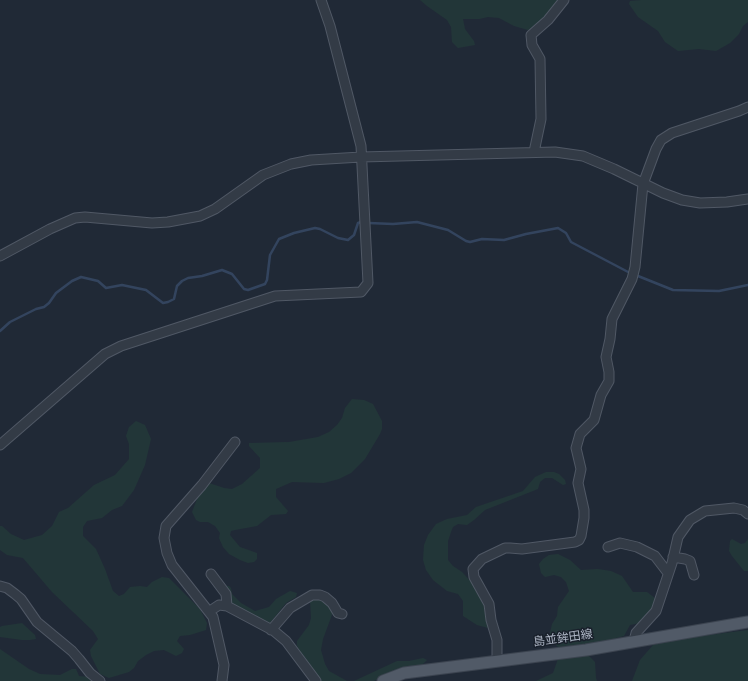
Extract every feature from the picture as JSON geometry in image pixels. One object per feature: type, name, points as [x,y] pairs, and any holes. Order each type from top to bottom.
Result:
[{"type":"main road","name":"島並鉾田線","points":[[383,681],[404,673],[586,650],[634,640],[748,622]]},
{"type":"street","points":[[0,446],[105,354],[120,346],[275,296],[361,292],[368,282],[361,146],[330,26],[321,0]]},
{"type":"street","points":[[534,152],[541,119],[540,59],[532,45],[531,35],[548,20],[564,0]]},
{"type":"street","points":[[497,661],[497,640],[491,620],[489,604],[474,577],[473,568],[482,559],[505,548],[522,549],[575,542],[581,536],[584,510],[578,483],[581,469],[576,448],[580,434],[594,420],[601,395],[609,380],[606,357],[612,320],[632,280],[635,267],[643,184],[656,149],[661,140],[672,133],[748,107]]},
{"type":"street","points":[[0,256],[50,229],[75,218],[85,217],[152,223],[186,220],[200,216],[215,209],[251,182],[263,175],[278,168],[311,160],[361,157],[556,152],[583,156],[614,169],[643,184],[682,200],[700,203],[727,202],[748,198]]},
{"type":"street","points":[[222,681],[224,665],[213,617],[210,611],[172,565],[167,553],[164,532],[166,526],[202,485],[235,442]]},
{"type":"street","points":[[634,640],[636,633],[656,611],[678,537],[690,520],[705,511],[734,508],[743,510],[748,514]]},
{"type":"street","points":[[608,547],[620,543],[637,547],[655,556],[668,573]]},
{"type":"street","points":[[673,557],[690,561],[694,575]]},
{"type":"street","points":[[211,574],[226,594],[227,606]]},
{"type":"street","points":[[0,586],[7,588],[21,599],[37,622],[72,651],[90,673],[100,681]]},
{"type":"street","points":[[271,630],[290,608],[312,595],[324,597],[332,603],[338,613],[342,614]]},
{"type":"street","points":[[210,611],[219,606],[227,606],[271,630],[286,641],[316,681]]},
{"type":"green space","points":[[420,0],[567,0],[561,7],[558,16],[548,25],[528,30],[514,26],[499,18],[488,17],[479,19],[463,19],[465,29],[474,41],[475,45],[458,48],[452,42],[451,27],[447,20]]},
{"type":"green space","points":[[748,0],[748,22],[730,43],[716,51],[699,49],[678,51],[665,42],[658,31],[638,17],[629,4],[630,1]]},
{"type":"green space","points":[[352,399],[364,400],[373,404],[382,421],[382,429],[380,434],[365,459],[351,473],[339,479],[324,483],[292,482],[276,489],[276,497],[288,511],[286,514],[271,515],[257,526],[231,531],[230,535],[240,547],[257,553],[257,559],[254,562],[248,563],[229,554],[223,547],[219,538],[220,533],[215,526],[208,522],[200,522],[196,520],[192,512],[199,494],[209,483],[232,489],[242,484],[260,468],[260,458],[249,446],[249,443],[289,442],[318,437],[329,432],[337,425],[342,418],[345,408]]},
{"type":"green space","points":[[136,421],[145,425],[151,439],[145,465],[134,490],[122,506],[112,510],[102,518],[87,521],[83,527],[83,536],[96,549],[113,591],[119,596],[124,594],[130,587],[147,587],[152,582],[162,577],[169,578],[200,609],[207,623],[206,630],[190,635],[180,636],[177,641],[184,649],[182,653],[176,656],[164,650],[154,651],[138,661],[134,668],[129,672],[109,678],[100,674],[91,656],[90,650],[98,639],[93,631],[52,592],[23,558],[7,555],[0,550],[0,526],[11,534],[24,540],[42,535],[52,526],[59,512],[68,508],[94,485],[115,475],[129,459],[129,444],[126,436],[129,427]]},
{"type":"green space","points":[[546,472],[554,472],[559,474],[565,480],[566,484],[563,485],[552,478],[545,478],[540,482],[538,489],[485,510],[467,525],[458,524],[453,527],[448,541],[448,560],[453,566],[462,572],[485,598],[491,627],[488,628],[477,625],[463,616],[463,601],[458,594],[447,591],[433,580],[426,570],[423,560],[424,545],[428,535],[436,524],[447,519],[467,515],[476,507],[523,491],[535,477]]},
{"type":"green space","points":[[732,539],[741,544],[745,543],[748,539],[748,571],[744,571],[729,551],[730,541]]},
{"type":"green space","points":[[558,554],[570,560],[581,570],[598,569],[611,571],[622,576],[633,592],[647,592],[655,598],[657,603],[645,622],[630,625],[624,636],[606,641],[559,648],[551,640],[550,633],[552,624],[557,616],[558,607],[569,591],[566,582],[561,577],[554,575],[545,577],[541,573],[539,564],[549,555]]},
{"type":"green space","points":[[224,586],[229,586],[232,594],[241,603],[255,611],[269,607],[276,599],[290,591],[297,593],[296,597],[286,603],[270,623],[266,625],[233,605]]},
{"type":"green space","points":[[316,597],[326,602],[333,612],[323,639],[321,650],[325,664],[329,671],[347,681],[320,681],[300,653],[297,645],[297,641],[309,625],[311,618],[310,600]]},
{"type":"green space","points":[[22,623],[35,635],[36,639],[22,640],[0,637],[0,627]]},
{"type":"green space","points":[[748,630],[748,681],[632,681],[640,660],[653,645],[677,639]]},
{"type":"green space","points":[[0,649],[29,669],[40,674],[60,675],[72,669],[76,669],[79,676],[90,677],[95,681],[0,681]]},
{"type":"green space","points":[[587,654],[595,662],[597,681],[536,681],[553,673],[558,659]]},
{"type":"green space","points":[[423,658],[427,660],[423,664],[390,673],[374,681],[354,681],[397,661],[409,661]]},
{"type":"waterway","points":[[0,331],[10,322],[36,309],[44,307],[56,293],[72,281],[81,277],[98,281],[106,288],[122,285],[146,290],[163,303],[174,299],[177,286],[182,281],[188,278],[202,276],[222,270],[232,274],[244,289],[248,290],[265,284],[267,280],[270,255],[279,239],[294,233],[315,228],[338,238],[348,240],[354,235],[358,223],[361,222]]},
{"type":"waterway","points":[[369,223],[393,224],[417,222],[448,230],[470,242],[482,239],[504,240],[558,228],[566,233],[571,242],[630,273]]},
{"type":"waterway","points":[[638,276],[673,290],[719,291],[748,285]]}]
